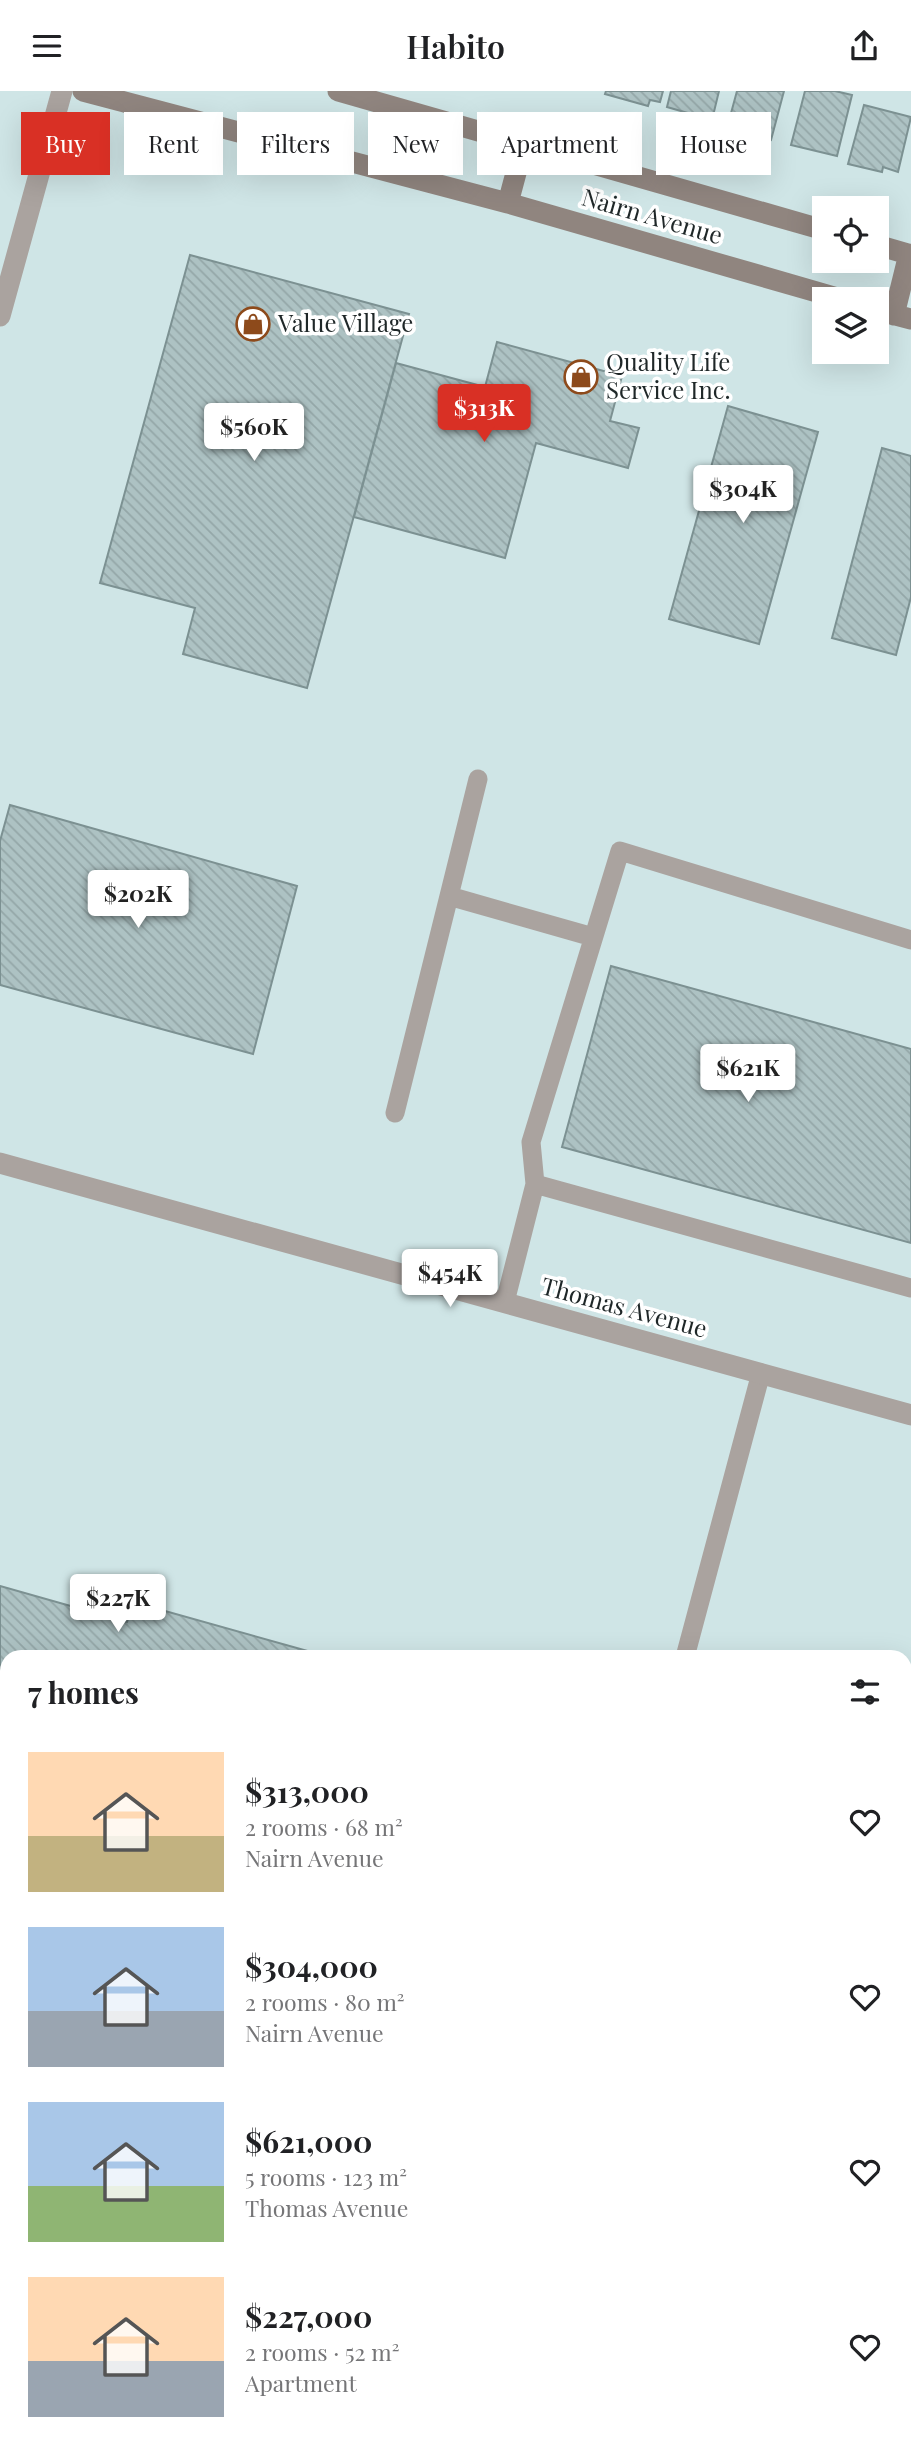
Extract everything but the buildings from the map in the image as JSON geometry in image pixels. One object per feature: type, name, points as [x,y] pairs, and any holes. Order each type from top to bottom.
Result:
[{"type":"main road","name":"Nairn Avenue","points":[[83,91],[508,203],[812,291]]},
{"type":"main road","name":"Nairn Avenue","points":[[338,91],[477,130]]},
{"type":"main road","points":[[508,203],[515,175]]},
{"type":"main road","name":"Nairn Avenue","points":[[634,175],[812,227]]},
{"type":"main road","points":[[889,249],[910,255],[894,314]]},
{"type":"street","points":[[0,316],[62,91]]},
{"type":"street","name":"Thomas Avenue","points":[[0,1163],[911,1415]]},
{"type":"lane","points":[[395,1113],[478,779]]},
{"type":"lane","points":[[505,1302],[535,1185],[531,1142],[620,851],[911,940]]},
{"type":"lane","points":[[449,896],[593,937]]},
{"type":"lane","points":[[535,1185],[911,1288]]},
{"type":"lane","points":[[687,1650],[761,1373]]},
{"type":"place","name":"Value Village","points":[[253,324]]},
{"type":"place","name":"Quality Life Service Inc.","points":[[581,377]]}]
